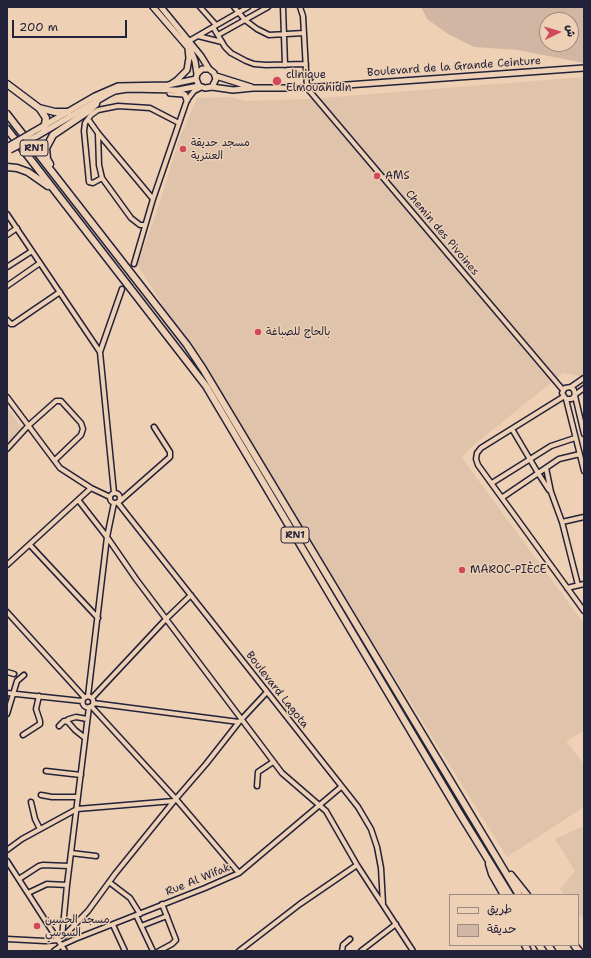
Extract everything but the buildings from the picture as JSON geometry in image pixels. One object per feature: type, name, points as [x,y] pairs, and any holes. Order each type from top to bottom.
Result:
[{"type":"highway","points":[[7,84],[39,108],[46,118],[44,128]]},
{"type":"highway","points":[[61,183],[47,159],[47,145],[53,135],[90,110],[96,104],[97,100]]},
{"type":"highway","points":[[39,108],[55,112],[68,112]]},
{"type":"highway","name":"RN1","points":[[7,114],[187,346],[203,369],[518,894]]},
{"type":"highway","name":"RN1","points":[[7,129],[206,386],[509,894]]},
{"type":"highway","points":[[7,167],[18,168],[28,172],[55,192]]},
{"type":"highway","points":[[497,858],[527,894]]},
{"type":"highway","points":[[489,860],[492,874],[503,894]]},
{"type":"main road","points":[[153,7],[201,56],[208,69]]},
{"type":"main road","points":[[161,7],[188,43],[194,56],[200,86]]},
{"type":"main road","points":[[168,85],[177,80],[187,70],[189,58],[188,43]]},
{"type":"main road","name":"Boulevard de la Grande Ceinture","points":[[212,87],[233,90],[253,88],[307,88],[584,68]]},
{"type":"main road","points":[[8,149],[35,134],[44,128],[68,112],[95,96],[118,86],[168,85],[197,77],[202,69],[208,69],[214,72],[216,76],[216,82],[212,87],[205,88],[200,86],[178,90],[121,89],[44,128]]},
{"type":"main road","name":"Boulevard de la Grande Ceinture","points":[[216,76],[253,88]]},
{"type":"main road","points":[[152,90],[159,93],[183,94],[187,100]]},
{"type":"street","points":[[200,7],[214,26],[222,42],[231,53],[250,62],[266,65],[306,64]]},
{"type":"street","points":[[234,7],[244,20],[269,35],[304,33]]},
{"type":"street","points":[[188,43],[214,26],[248,7]]},
{"type":"street","points":[[218,35],[268,7]]},
{"type":"street","points":[[283,7],[285,65]]},
{"type":"street","points":[[300,7],[303,16],[307,88]]},
{"type":"street","points":[[198,36],[222,42]]},
{"type":"street","points":[[134,264],[153,199],[187,100],[200,86]]},
{"type":"street","name":"Chemin des Pivoines","points":[[307,88],[563,390]]},
{"type":"street","points":[[102,178],[92,184],[89,182],[84,127],[88,119],[95,112],[103,108],[130,106],[150,108],[179,123]]},
{"type":"street","points":[[88,119],[153,199]]},
{"type":"street","points":[[98,132],[99,165],[102,178],[132,218],[140,225],[145,225]]},
{"type":"street","points":[[7,214],[100,352]]},
{"type":"street","points":[[7,235],[17,228]]},
{"type":"street","points":[[7,267],[32,251]]},
{"type":"street","points":[[7,286],[40,263]]},
{"type":"street","points":[[117,502],[110,500],[112,495],[100,352],[122,289]]},
{"type":"street","points":[[7,320],[13,324],[60,292]]},
{"type":"street","points":[[584,378],[571,387],[567,387],[563,390],[562,394],[584,471]]},
{"type":"street","points":[[571,387],[574,390],[584,434]]},
{"type":"street","points":[[584,388],[570,400],[564,398],[481,448],[476,455],[478,464],[584,611]]},
{"type":"street","points":[[7,397],[60,468],[91,488],[112,495],[119,495],[107,537],[87,698]]},
{"type":"street","points":[[7,449],[28,426],[56,401],[59,401],[63,402],[82,423],[83,429],[81,435],[55,460]]},
{"type":"street","points":[[117,502],[171,456],[154,427]]},
{"type":"street","points":[[512,429],[551,492]]},
{"type":"street","points":[[492,483],[530,458],[558,443],[575,438]]},
{"type":"street","points":[[503,497],[561,458],[580,454]]},
{"type":"street","points":[[546,468],[551,492],[562,522],[578,585]]},
{"type":"street","points":[[7,565],[79,501],[91,488]]},
{"type":"street","points":[[79,501],[107,537],[136,579],[240,720],[273,762],[289,779],[326,811],[357,865],[414,951]]},
{"type":"street","name":"Boulevard Lagota","points":[[117,502],[358,807],[370,829],[377,847],[381,868],[383,905]]},
{"type":"street","points":[[562,522],[584,517]]},
{"type":"street","points":[[30,545],[98,618]]},
{"type":"street","points":[[567,588],[584,584]]},
{"type":"street","points":[[191,595],[87,698],[83,705],[240,720]]},
{"type":"street","points":[[7,612],[87,698],[91,705],[239,873]]},
{"type":"street","points":[[7,672],[14,674]]},
{"type":"street","points":[[7,714],[17,681],[24,675]]},
{"type":"street","points":[[7,939],[45,941],[61,939],[83,917],[109,882],[206,764],[240,720],[267,692]]},
{"type":"street","points":[[7,693],[87,698]]},
{"type":"street","points":[[23,735],[40,724],[36,709],[39,696]]},
{"type":"street","points":[[65,951],[61,939],[87,719],[91,705]]},
{"type":"street","points":[[59,726],[69,719],[76,717],[87,719]]},
{"type":"street","points":[[66,721],[85,738]]},
{"type":"street","points":[[257,786],[258,772],[273,762]]},
{"type":"street","points":[[46,771],[81,775]]},
{"type":"street","name":"Rue Al Wifak","points":[[54,951],[62,945],[162,904],[211,886],[239,873],[341,787]]},
{"type":"street","points":[[41,795],[52,797],[78,797]]},
{"type":"street","points":[[7,850],[22,839],[77,809],[175,800]]},
{"type":"street","points":[[31,802],[35,819],[40,829]]},
{"type":"street","points":[[71,853],[96,856]]},
{"type":"street","points":[[7,861],[61,939]]},
{"type":"street","points":[[19,879],[43,865],[69,866]]},
{"type":"street","points":[[239,951],[295,908],[357,865]]},
{"type":"street","points":[[109,882],[130,898],[153,951]]},
{"type":"street","points":[[28,893],[47,884],[67,885]]},
{"type":"street","points":[[159,951],[176,941],[162,904]]},
{"type":"street","points":[[141,926],[167,916]]},
{"type":"street","points":[[361,951],[396,924]]},
{"type":"street","points":[[113,925],[125,951]]},
{"type":"street","points":[[342,951],[343,944],[350,940]]},
{"type":"shaded area","points":[[584,77],[584,377],[563,373],[470,448],[462,458],[584,624],[584,731],[566,741],[584,764],[584,807],[507,857],[137,264],[157,211],[180,137],[197,98],[231,97],[246,101],[309,99]]},
{"type":"shaded area","points":[[7,408],[22,428],[7,447]]},
{"type":"shaded area","points":[[582,827],[584,829],[584,921],[579,914],[579,894],[563,894],[560,889],[575,871],[555,839]]},
{"type":"green space","points":[[421,7],[584,7],[584,63],[518,50],[474,47],[448,34],[427,19]]},
{"type":"place","name":"clinique Elmouahidin","points":[[277,81]]},
{"type":"place","name":"مسجد حديقة العنترية","points":[[183,149]]},
{"type":"place","name":"AMS","points":[[377,176]]},
{"type":"place","name":"بالحاج للصباغة","points":[[258,332]]},
{"type":"place","name":"MAROC-PIÈCE","points":[[462,570]]},
{"type":"place","name":"مسجد الحسين السوسي","points":[[37,926]]}]
